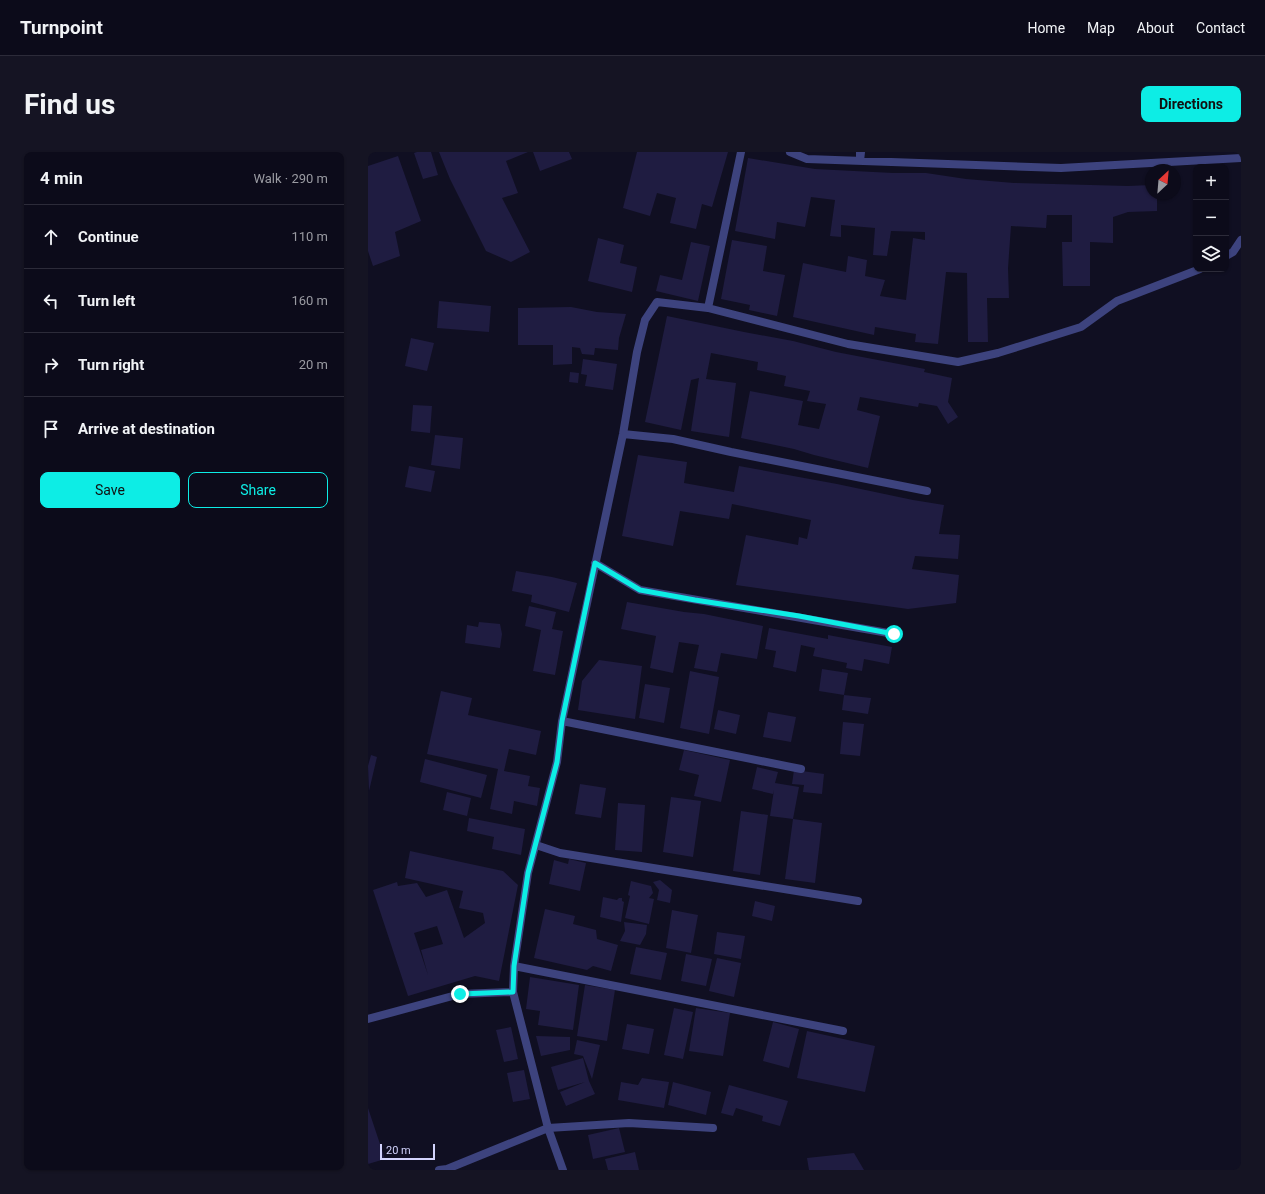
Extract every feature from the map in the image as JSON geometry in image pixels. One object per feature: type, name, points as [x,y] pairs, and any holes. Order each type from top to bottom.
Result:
[{"type":"street","points":[[708,308],[741,152]]},
{"type":"street","points":[[790,152],[807,159],[1061,168],[1241,158]]},
{"type":"street","points":[[860,161],[861,152]]},
{"type":"street","points":[[1229,254],[1234,252],[1241,240]]},
{"type":"street","points":[[563,1170],[548,1128],[513,992],[514,966],[528,873],[557,762],[562,721],[623,434],[637,352],[645,320],[657,302],[708,308],[848,344],[958,362],[998,353],[1080,327],[1117,301],[1193,272]]},
{"type":"street","points":[[623,434],[673,439],[927,491]]},
{"type":"street","points":[[595,563],[640,590],[799,616],[894,634]]},
{"type":"street","points":[[562,721],[801,769]]},
{"type":"street","points":[[536,845],[560,853],[858,901]]},
{"type":"street","points":[[514,966],[843,1031]]},
{"type":"street","points":[[368,1019],[460,994],[513,992]]},
{"type":"street","points":[[440,1170],[447,1169],[548,1128],[629,1123],[713,1128]]},
{"type":"building","points":[[431,152],[438,175],[423,179],[414,153]]},
{"type":"building","points":[[439,152],[528,152],[506,161],[518,193],[502,198],[530,252],[511,262],[486,251],[450,179]]},
{"type":"building","points":[[533,152],[569,152],[572,159],[540,171]]},
{"type":"building","points":[[637,152],[728,152],[712,207],[702,204],[696,229],[670,223],[676,198],[657,193],[650,216],[623,208]]},
{"type":"building","points":[[398,156],[421,221],[395,232],[400,256],[373,266],[368,251],[368,166]]},
{"type":"building","points":[[748,158],[815,169],[926,173],[966,179],[1014,183],[1145,185],[1145,200],[1157,200],[1157,211],[1128,212],[1113,217],[1113,243],[1090,242],[1090,286],[1063,286],[1062,242],[1072,242],[1072,215],[1047,215],[1046,228],[1011,226],[1008,268],[1009,298],[987,298],[988,342],[968,342],[967,273],[946,272],[938,344],[915,342],[916,334],[875,327],[874,335],[793,317],[803,263],[846,272],[848,256],[867,260],[865,276],[885,280],[880,296],[906,300],[913,238],[925,240],[925,232],[891,231],[887,256],[873,255],[875,228],[841,225],[841,237],[830,236],[835,200],[811,197],[805,227],[777,222],[775,239],[735,231]]},
{"type":"building","points":[[598,238],[624,245],[620,263],[637,267],[632,292],[588,281]]},
{"type":"building","points":[[732,240],[767,246],[763,271],[785,275],[777,316],[749,310],[750,305],[721,299]]},
{"type":"building","points":[[691,242],[710,246],[698,301],[656,291],[660,275],[682,280]]},
{"type":"building","points":[[439,301],[491,306],[489,332],[437,328]]},
{"type":"building","points":[[571,307],[597,312],[626,314],[619,338],[618,350],[595,348],[594,355],[582,354],[580,348],[572,347],[572,364],[553,365],[553,345],[518,345],[518,308]]},
{"type":"building","points":[[667,316],[793,341],[836,352],[925,369],[924,372],[952,378],[948,402],[958,417],[948,424],[937,406],[919,403],[918,407],[860,397],[857,410],[880,416],[868,468],[794,449],[741,438],[750,391],[803,401],[798,425],[819,429],[826,404],[807,401],[810,391],[784,386],[786,376],[757,370],[758,362],[711,353],[706,379],[736,383],[729,437],[691,431],[699,378],[691,380],[681,430],[645,422]]},
{"type":"building","points":[[411,338],[434,343],[427,371],[405,366]]},
{"type":"building","points":[[583,359],[617,364],[613,390],[585,386],[587,375],[581,374]]},
{"type":"building","points":[[570,372],[579,373],[578,383],[569,382]]},
{"type":"building","points":[[413,405],[432,406],[430,433],[411,431]]},
{"type":"building","points":[[435,435],[463,438],[460,469],[431,465]]},
{"type":"building","points":[[638,455],[687,462],[684,483],[734,492],[739,466],[944,505],[939,534],[960,535],[958,559],[915,556],[912,569],[959,575],[956,603],[908,609],[736,585],[746,535],[798,545],[799,537],[807,539],[811,520],[732,504],[729,519],[680,511],[673,546],[622,536]]},
{"type":"building","points":[[409,466],[435,471],[431,492],[405,487]]},
{"type":"building","points":[[516,571],[577,583],[569,612],[531,602],[532,595],[512,591]]},
{"type":"building","points":[[627,602],[704,614],[763,626],[757,659],[721,653],[717,672],[694,668],[699,645],[679,642],[673,673],[650,668],[656,636],[621,629]]},
{"type":"building","points":[[529,606],[556,612],[552,629],[563,631],[555,675],[533,671],[541,630],[525,626]]},
{"type":"building","points":[[479,622],[500,624],[502,634],[500,648],[465,643],[467,625],[478,627]]},
{"type":"building","points":[[769,628],[828,639],[828,635],[892,647],[889,664],[864,659],[862,671],[846,668],[847,663],[813,656],[815,648],[801,645],[796,672],[773,667],[776,651],[765,649]]},
{"type":"building","points":[[599,660],[642,666],[635,719],[578,710],[582,681]]},
{"type":"building","points":[[822,669],[848,673],[844,695],[819,691]]},
{"type":"building","points":[[690,671],[719,677],[709,734],[680,728]]},
{"type":"building","points":[[645,684],[670,688],[664,723],[639,718]]},
{"type":"building","points":[[441,691],[472,698],[468,715],[541,731],[536,755],[509,749],[504,771],[530,776],[528,786],[540,788],[537,806],[514,801],[512,814],[490,809],[498,769],[427,754]]},
{"type":"building","points":[[844,695],[871,698],[868,714],[842,710]]},
{"type":"building","points":[[718,710],[740,715],[736,734],[714,729]]},
{"type":"building","points":[[768,712],[796,717],[791,742],[763,737]]},
{"type":"building","points":[[843,722],[864,724],[860,756],[840,754]]},
{"type":"building","points":[[684,750],[730,760],[721,802],[694,796],[699,775],[679,770]]},
{"type":"building","points":[[371,755],[377,757],[369,791],[368,766]]},
{"type":"building","points":[[425,759],[487,775],[481,798],[420,782]]},
{"type":"building","points":[[757,767],[778,772],[775,783],[799,787],[793,819],[770,816],[774,790],[773,794],[752,789]]},
{"type":"building","points":[[794,770],[824,774],[822,794],[803,792],[804,785],[792,784]]},
{"type":"building","points":[[580,784],[606,788],[601,818],[575,814]]},
{"type":"building","points":[[447,792],[471,798],[467,816],[443,810]]},
{"type":"building","points":[[671,797],[701,801],[693,857],[663,852]]},
{"type":"building","points":[[618,803],[645,805],[642,852],[615,850]]},
{"type":"building","points":[[741,811],[768,815],[760,875],[733,871]]},
{"type":"building","points":[[469,818],[525,829],[521,855],[492,849],[494,837],[467,831]]},
{"type":"building","points":[[793,819],[822,823],[815,883],[785,879]]},
{"type":"building","points":[[410,851],[503,871],[518,885],[499,981],[475,976],[408,996],[373,890],[397,882],[398,886],[417,883],[426,897],[447,890],[464,938],[485,923],[483,913],[459,908],[463,891],[405,878]],"holes":[[[437,926],[443,944],[421,950],[428,975],[414,933]]]},
{"type":"building","points":[[569,859],[586,863],[580,891],[549,884],[554,860],[568,864]]},
{"type":"building","points":[[660,880],[672,890],[670,903],[657,900],[659,890],[653,882]]},
{"type":"building","points":[[631,881],[651,886],[653,893],[649,898],[654,899],[649,924],[625,918],[630,896],[628,895]]},
{"type":"building","points":[[603,897],[617,900],[622,898],[622,901],[624,902],[621,922],[600,917]]},
{"type":"building","points":[[755,901],[775,906],[772,921],[752,916]]},
{"type":"building","points":[[545,909],[575,916],[573,924],[596,930],[597,939],[618,945],[611,971],[593,966],[587,970],[534,958]]},
{"type":"building","points":[[672,910],[698,915],[691,953],[666,948]]},
{"type":"building","points":[[624,922],[647,925],[646,934],[640,945],[620,941],[625,931]]},
{"type":"building","points":[[717,932],[745,936],[741,959],[714,954]]},
{"type":"building","points":[[636,947],[667,953],[661,980],[630,974]]},
{"type":"building","points":[[686,954],[712,959],[706,986],[681,981]]},
{"type":"building","points":[[717,958],[741,963],[734,997],[709,991]]},
{"type":"building","points":[[530,977],[579,985],[573,1030],[538,1025],[540,1011],[526,1009]]},
{"type":"building","points":[[585,985],[615,990],[607,1041],[577,1036]]},
{"type":"building","points":[[674,1008],[693,1012],[683,1059],[664,1055]]},
{"type":"building","points":[[696,1008],[730,1013],[723,1056],[689,1051]]},
{"type":"building","points":[[773,1022],[799,1029],[789,1068],[763,1061]]},
{"type":"building","points":[[627,1024],[654,1029],[649,1054],[622,1049]]},
{"type":"building","points":[[511,1027],[518,1059],[504,1062],[496,1030]]},
{"type":"building","points":[[807,1031],[875,1046],[865,1092],[797,1078]]},
{"type":"building","points":[[536,1036],[570,1037],[570,1050],[541,1056]]},
{"type":"building","points":[[577,1040],[600,1045],[592,1079],[583,1056],[574,1054]]},
{"type":"building","points":[[583,1058],[589,1081],[595,1094],[566,1106],[560,1092],[585,1082],[558,1090],[551,1067]]},
{"type":"building","points":[[524,1070],[530,1099],[513,1102],[507,1073]]},
{"type":"building","points":[[642,1078],[669,1082],[664,1108],[618,1100],[621,1082],[638,1085]]},
{"type":"building","points":[[673,1082],[711,1092],[706,1115],[668,1105]]},
{"type":"building","points":[[729,1085],[788,1101],[780,1126],[762,1121],[763,1116],[736,1108],[733,1116],[721,1113]]},
{"type":"building","points":[[368,1108],[385,1159],[368,1164]]},
{"type":"building","points":[[619,1128],[625,1152],[593,1159],[588,1135]]},
{"type":"building","points":[[635,1152],[639,1170],[608,1170],[605,1159]]},
{"type":"building","points":[[854,1153],[864,1170],[809,1170],[807,1158]]},
{"type":"route","points":[[460,994],[513,992],[514,966],[528,873],[557,762],[562,721],[595,563],[640,590],[799,616],[894,634]]}]
